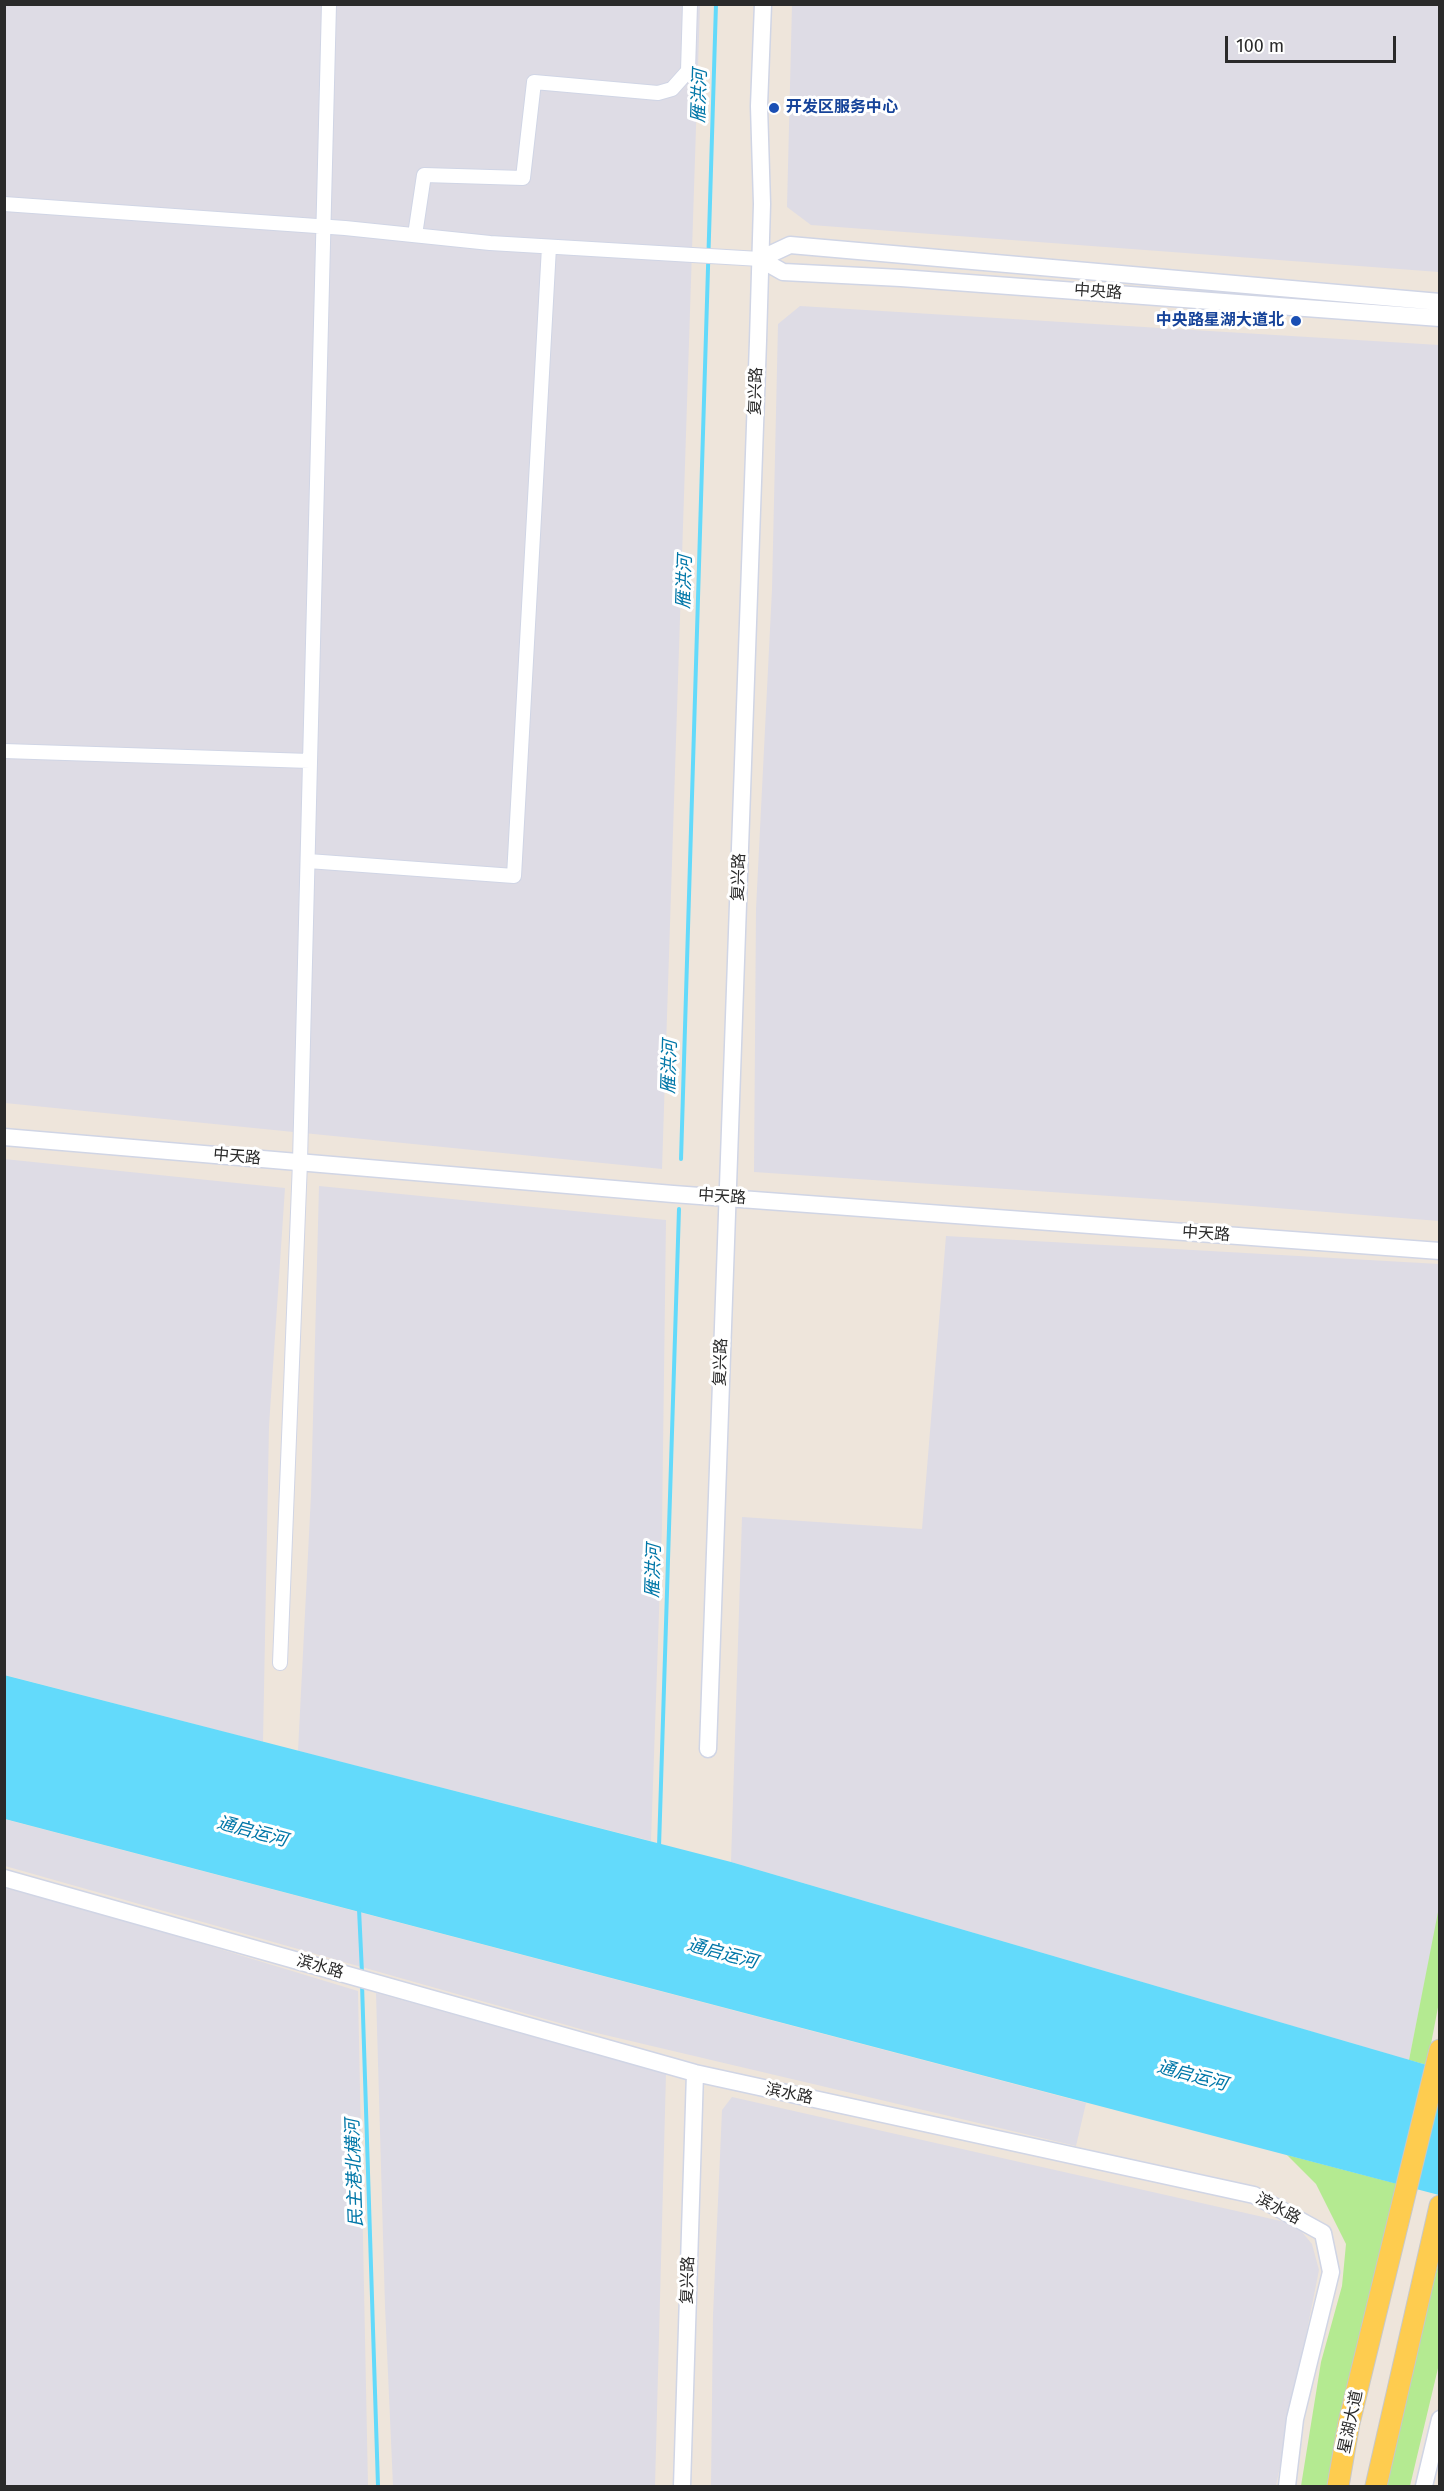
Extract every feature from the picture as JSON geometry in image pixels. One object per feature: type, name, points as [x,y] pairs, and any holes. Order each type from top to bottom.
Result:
[{"type":"main road","name":"星湖大道","points":[[1338,2487],[1364,2358],[1440,2050]]},
{"type":"main road","points":[[1376,2487],[1401,2368],[1440,2206]]},
{"type":"street","points":[[280,1663],[300,1162],[329,4]]},
{"type":"street","points":[[415,235],[424,175],[523,177],[534,82],[658,93],[672,88],[688,71],[690,4]]},
{"type":"street","name":"复兴路","points":[[708,1749],[762,204],[759,106],[763,4]]},
{"type":"street","points":[[4,204],[324,226],[549,247],[674,255],[760,259],[790,245],[1440,302]]},
{"type":"street","points":[[308,861],[514,876],[549,247]]},
{"type":"street","name":"中央路","points":[[760,259],[783,272],[902,278],[1440,318]]},
{"type":"street","points":[[4,751],[310,761]]},
{"type":"street","name":"中天路","points":[[4,1137],[727,1198],[1440,1251]]},
{"type":"street","name":"滨水路","points":[[4,1878],[694,2073],[1254,2195],[1323,2233],[1331,2272],[1295,2419],[1287,2487]]},
{"type":"street","name":"复兴路","points":[[682,2487],[694,2073]]},
{"type":"street","points":[[1424,2487],[1440,2419]]},
{"type":"shaded area","points":[[4,5],[700,5],[662,1169],[5,1103]]},
{"type":"shaded area","points":[[792,5],[1439,5],[1439,272],[811,225],[787,207]]},
{"type":"shaded area","points":[[800,306],[1439,345],[1439,1221],[1214,1203],[754,1172],[756,909],[772,589],[778,324]]},
{"type":"shaded area","points":[[4,1159],[285,1188],[269,1426],[263,1742],[5,1675]]},
{"type":"shaded area","points":[[319,1186],[666,1220],[662,1527],[651,1841],[298,1751],[311,1495]]},
{"type":"shaded area","points":[[946,1236],[1439,1264],[1440,1907],[1409,2060],[731,1862],[742,1517],[922,1529]]},
{"type":"shaded area","points":[[4,1819],[1086,2103],[1076,2146],[584,2030],[5,1866]]},
{"type":"shaded area","points":[[4,1888],[114,1917],[358,1991],[368,2486],[5,2486]]},
{"type":"shaded area","points":[[376,1993],[666,2074],[655,2486],[393,2486]]},
{"type":"shaded area","points":[[732,2097],[1289,2223],[1302,2232],[1312,2244],[1319,2270],[1276,2486],[711,2486],[713,2315],[722,2110]]},
{"type":"green space","points":[[1439,1907],[1439,2002],[1427,2065],[1409,2060]]},
{"type":"green space","points":[[1287,2155],[1398,2184],[1330,2486],[1301,2486],[1321,2362],[1342,2286],[1346,2244],[1316,2184]]},
{"type":"green space","points":[[1439,2261],[1439,2364],[1410,2486],[1387,2486],[1407,2389]]},
{"type":"water","name":"通启运河","points":[[4,1675],[731,1862],[1427,2065],[1439,2070],[1439,2195],[5,1819]]},
{"type":"waterway","name":"雁洪河","points":[[681,1159],[716,4]]},
{"type":"waterway","name":"雁洪河","points":[[659,1847],[679,1209]]},
{"type":"waterway","name":"民主港北横河","points":[[359,1909],[362,1973]]},
{"type":"waterway","name":"民主港北横河","points":[[362,1984],[378,2486]]},
{"type":"place","name":"开发区服务中心","points":[[774,108]]},
{"type":"place","name":"中央路星湖大道北","points":[[1296,321]]}]
